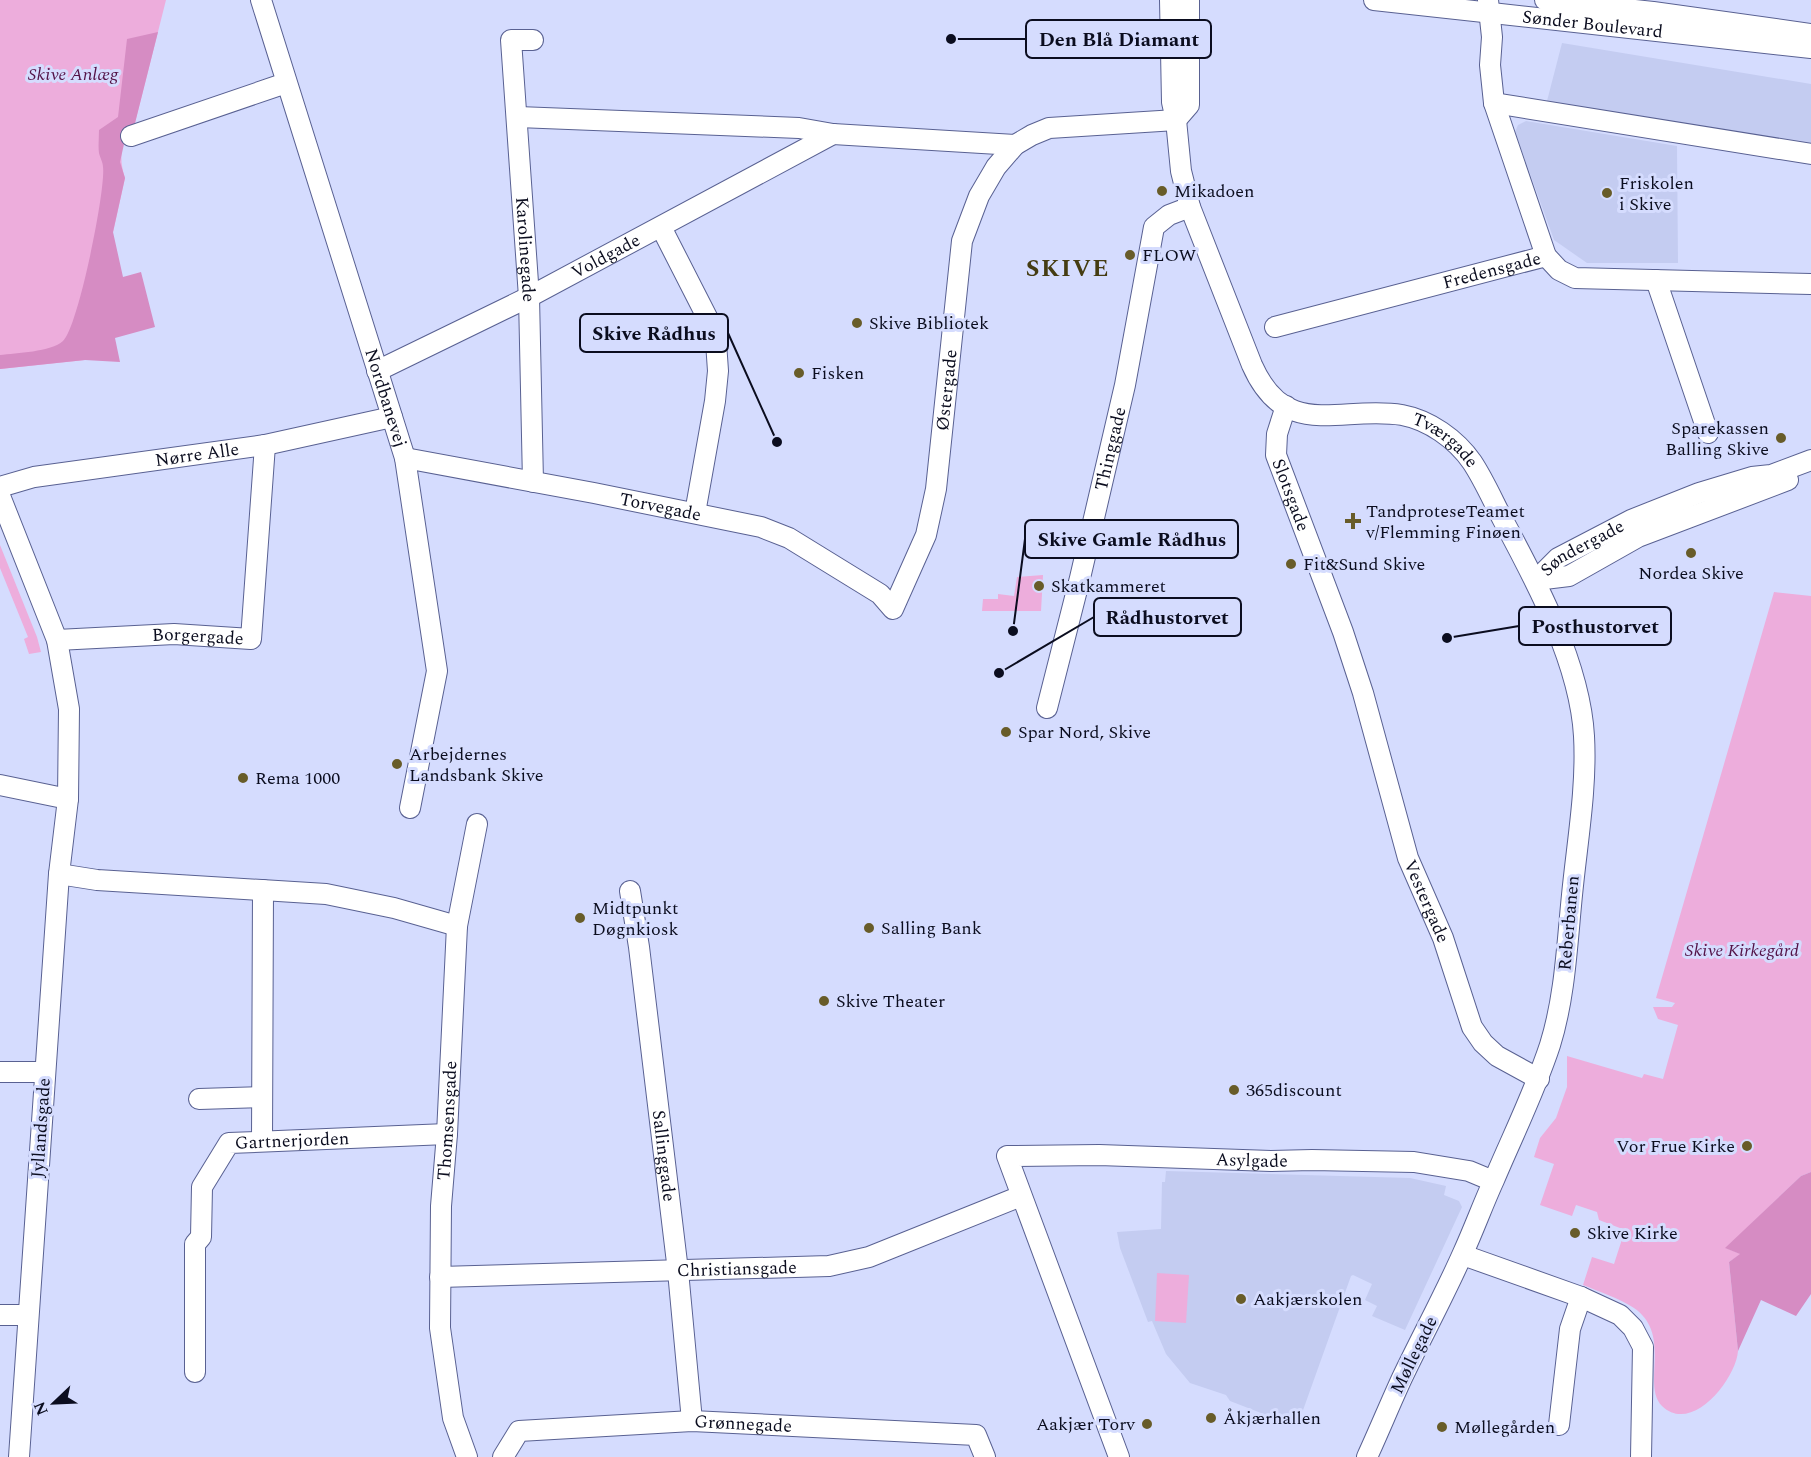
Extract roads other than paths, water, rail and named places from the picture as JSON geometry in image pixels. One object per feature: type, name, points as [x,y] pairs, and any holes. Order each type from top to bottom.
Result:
[{"type":"street","name":"Nordbanevej","points":[[261,0],[405,458],[437,671],[410,808]]},
{"type":"street","points":[[1170,0],[1172,102],[1179,157],[1190,207],[1257,376],[1267,393],[1286,406]]},
{"type":"street","points":[[1176,120],[1189,105],[1190,0]]},
{"type":"street","name":"Sønder Boulevard","points":[[1374,0],[1653,14],[1811,48]]},
{"type":"street","name":"Sønder Boulevard","points":[[1545,0],[1811,34]]},
{"type":"street","points":[[1489,7],[1492,37],[1490,65],[1494,103],[1546,256]]},
{"type":"street","name":"Karolinegade","points":[[533,40],[511,40],[529,297],[533,482]]},
{"type":"street","points":[[131,136],[286,83]]},
{"type":"street","points":[[1494,103],[1811,154]]},
{"type":"street","points":[[518,117],[800,128],[833,134],[1015,145]]},
{"type":"street","name":"Østergade","points":[[893,609],[926,535],[936,489],[962,241],[979,196],[996,167],[1015,145],[1049,128],[1176,120]]},
{"type":"street","name":"Voldgade","points":[[377,371],[529,297],[833,134]]},
{"type":"street","name":"Thinggade","points":[[1047,708],[1122,396],[1154,227],[1169,215],[1190,207]]},
{"type":"street","points":[[661,227],[709,321],[716,342],[718,371],[715,401],[695,513]]},
{"type":"street","name":"Fredensgade","points":[[1275,327],[1546,256],[1559,270],[1575,278],[1811,284]]},
{"type":"street","points":[[1656,280],[1708,433]]},
{"type":"street","name":"Tværgade","points":[[1286,406],[1313,416],[1404,415],[1443,433],[1471,462],[1536,580]]},
{"type":"street","name":"Slotsgade","points":[[1286,406],[1277,434],[1276,455],[1343,632],[1363,693]]},
{"type":"street","name":"Nørre Alle","points":[[0,487],[34,477],[265,445],[392,417]]},
{"type":"street","name":"Borgergade","points":[[57,640],[174,634],[251,639],[265,445]]},
{"type":"street","name":"Torvegade","points":[[405,458],[761,527],[789,538],[880,594],[893,609]]},
{"type":"street","name":"Søndergade","points":[[1536,580],[1558,558],[1631,520],[1699,493],[1752,477],[1771,475],[1811,460]]},
{"type":"street","name":"Søndergade","points":[[1536,580],[1569,576],[1638,537],[1811,471]]},
{"type":"street","name":"Jyllandsgade","points":[[0,496],[57,640],[69,709],[68,799],[59,874],[19,1457]]},
{"type":"street","name":"Reberbanen","points":[[1462,1255],[1539,1078],[1557,1020],[1565,974],[1582,793],[1584,739],[1574,677],[1536,580]]},
{"type":"street","name":"Vestergade","points":[[1363,693],[1408,858],[1443,938],[1473,1027],[1483,1042],[1497,1056],[1539,1078]]},
{"type":"street","points":[[0,785],[68,799]]},
{"type":"street","name":"Thomsensgade","points":[[467,1457],[453,1418],[440,1328],[441,1206],[447,1134],[457,926],[477,824]]},
{"type":"street","points":[[59,874],[97,879],[326,894],[394,908],[457,926]]},
{"type":"street","points":[[262,1141],[263,890]]},
{"type":"street","name":"Sallinggade","points":[[630,891],[639,947],[678,1271],[692,1421]]},
{"type":"street","points":[[0,1072],[45,1072]]},
{"type":"street","points":[[199,1099],[262,1097]]},
{"type":"street","name":"Gartnerjorden","points":[[195,1372],[195,1245],[201,1237],[202,1187],[229,1143],[447,1134]]},
{"type":"street","name":"Asylgade","points":[[1021,1196],[1007,1156],[1099,1155],[1271,1161],[1414,1162],[1469,1171],[1493,1181]]},
{"type":"street","points":[[1021,1196],[1119,1457]]},
{"type":"street","name":"Christiansgade","points":[[440,1277],[829,1266],[869,1257],[1021,1196]]},
{"type":"street","points":[[1462,1255],[1581,1297],[1628,1321],[1643,1347],[1641,1457]]},
{"type":"street","name":"Møllegade","points":[[1367,1457],[1462,1255]]},
{"type":"street","points":[[1559,1425],[1570,1329],[1581,1297]]},
{"type":"street","points":[[0,1315],[28,1315]]},
{"type":"street","name":"Grønnegade","points":[[503,1457],[519,1431],[692,1421],[976,1435],[985,1457]]},
{"type":"place","name":"Den Blå Diamant","points":[[951,39]]},
{"type":"place","name":"Mikadoen","points":[[1162,191]]},
{"type":"place","name":"Friskolen i Skive","points":[[1607,193]]},
{"type":"place","name":"FLOW","points":[[1130,255]]},
{"type":"place","name":"Skive Bibliotek","points":[[857,323]]},
{"type":"place","name":"Fisken","points":[[799,373]]},
{"type":"place","name":"Sparekassen Balling Skive","points":[[1781,438]]},
{"type":"place","name":"Skive Rådhus","points":[[777,442]]},
{"type":"place","name":"TandproteseTeamet v/Flemming Finøen","points":[[1353,521]]},
{"type":"place","name":"Nordea Skive","points":[[1691,553]]},
{"type":"place","name":"Fit&Sund Skive","points":[[1291,564]]},
{"type":"place","name":"Skatkammeret","points":[[1039,586]]},
{"type":"place","name":"Skive Gamle Rådhus","points":[[1013,631]]},
{"type":"place","name":"Posthustorvet","points":[[1447,638]]},
{"type":"place","name":"Rådhustorvet","points":[[999,673]]},
{"type":"place","name":"Spar Nord, Skive","points":[[1006,732]]},
{"type":"place","name":"Arbejdernes Landsbank Skive","points":[[397,764]]},
{"type":"place","name":"Rema 1000","points":[[243,778]]},
{"type":"place","name":"Midtpunkt Døgnkiosk","points":[[580,918]]},
{"type":"place","name":"Salling Bank","points":[[869,928]]},
{"type":"place","name":"Skive Theater","points":[[824,1001]]},
{"type":"place","name":"365discount","points":[[1234,1090]]},
{"type":"place","name":"Vor Frue Kirke","points":[[1747,1146]]},
{"type":"place","name":"Skive Kirke","points":[[1575,1233]]},
{"type":"place","name":"Aakjærskolen","points":[[1241,1299]]},
{"type":"place","name":"Åkjærhallen","points":[[1211,1418]]},
{"type":"place","name":"Aakjær Torv","points":[[1147,1424]]},
{"type":"place","name":"Møllegården","points":[[1442,1427]]},
{"type":"district","name":"SKIVE","points":[[1068,269]]},
{"type":"park label","name":"Skive Anlæg","points":[[73,74]]},
{"type":"park label","name":"Skive Kirkegård","points":[[1742,950]]}]
